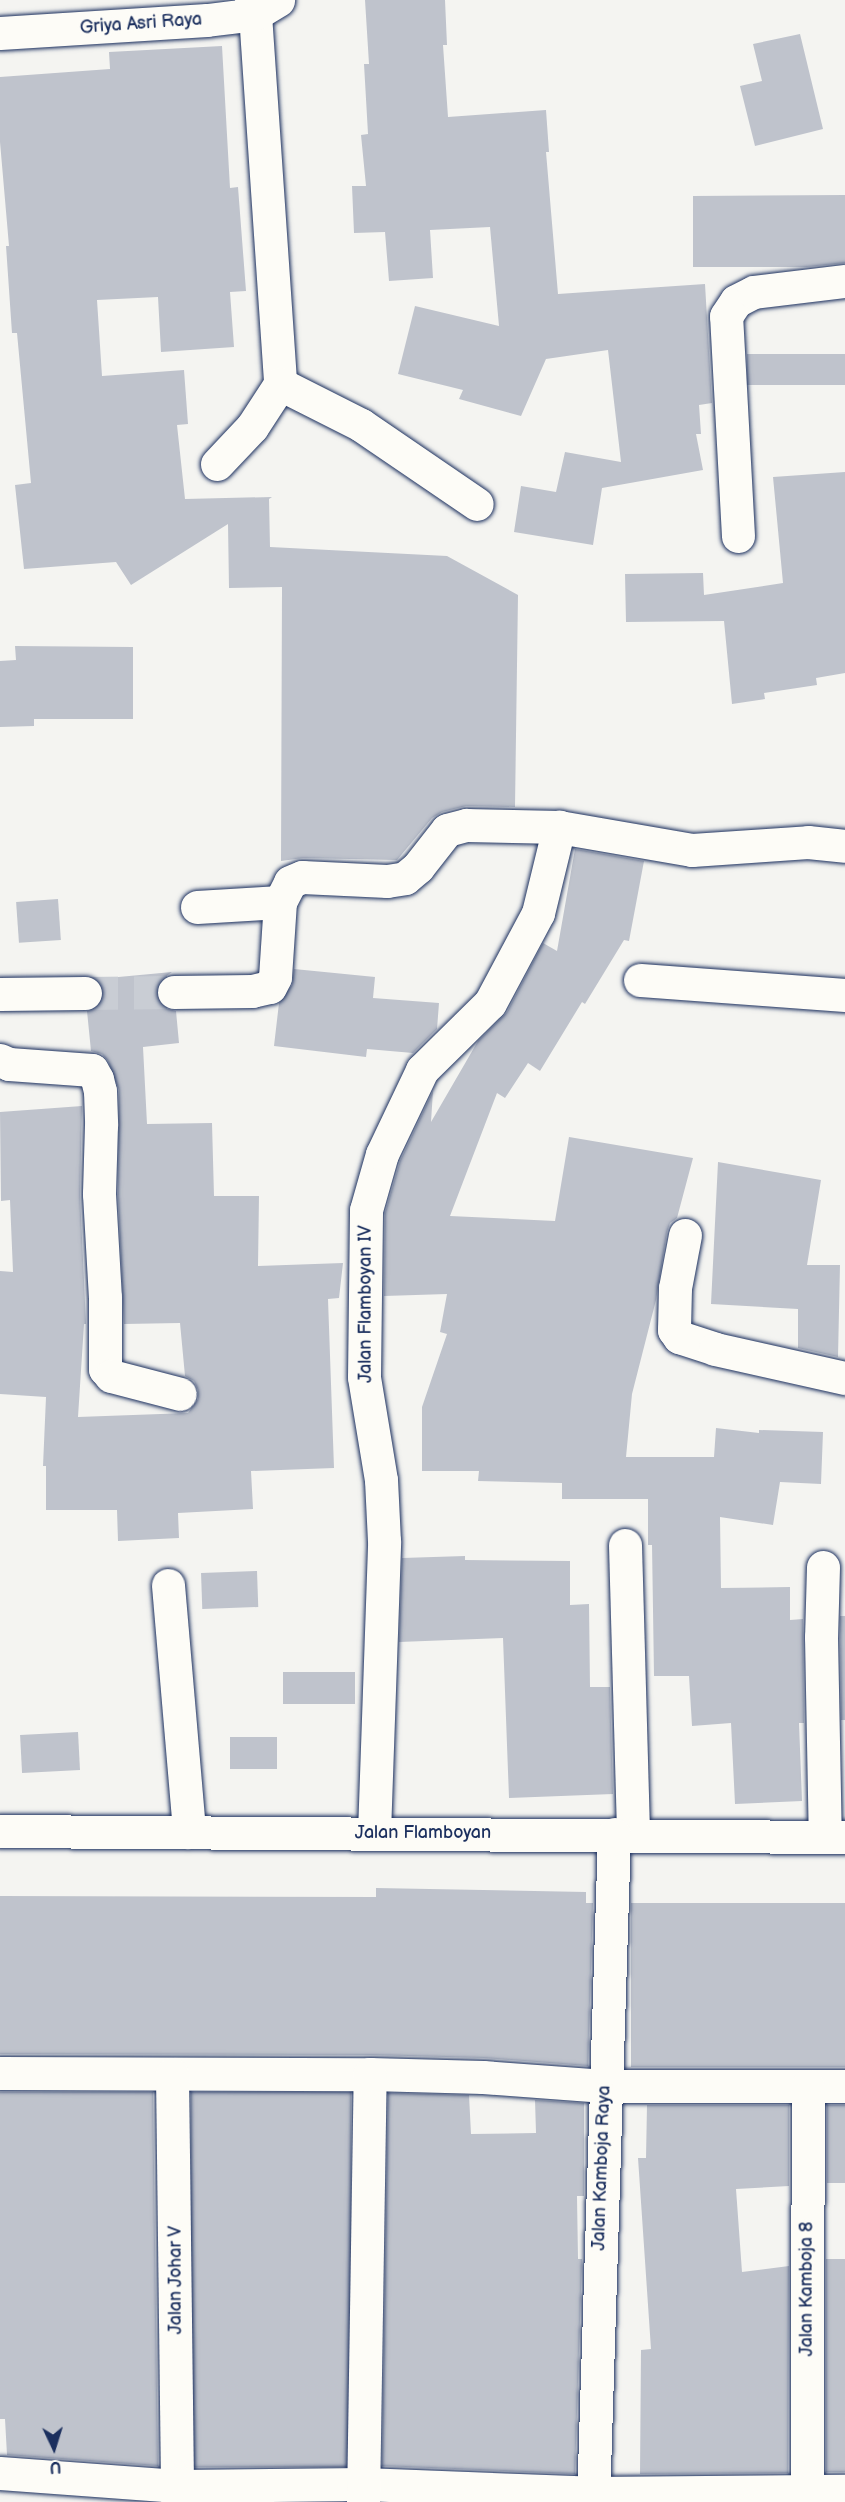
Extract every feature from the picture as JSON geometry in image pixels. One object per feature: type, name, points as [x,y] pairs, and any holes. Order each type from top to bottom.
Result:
[{"type":"street","name":"Griya Asri Raya","points":[[0,33],[207,20],[261,5]]},
{"type":"street","points":[[217,464],[252,428],[280,384],[261,5]]},
{"type":"street","points":[[738,536],[726,316],[736,301],[754,292],[845,280]]},
{"type":"street","points":[[280,384],[361,425],[477,504]]},
{"type":"street","points":[[174,992],[252,991],[270,987],[275,976],[280,902],[290,882],[302,877],[387,881],[405,878],[418,867],[447,830],[466,825],[560,827],[692,850],[808,842],[845,846]]},
{"type":"street","name":"Jalan Flamboyan IV","points":[[374,1833],[384,1541],[381,1480],[364,1377],[366,1210],[382,1154],[422,1070],[490,1003],[538,913],[560,827]]},
{"type":"street","points":[[197,907],[280,902]]},
{"type":"street","points":[[640,980],[845,995]]},
{"type":"street","points":[[0,994],[85,993]]},
{"type":"street","points":[[0,1060],[9,1064],[92,1070],[97,1079],[101,1102],[99,1194],[105,1297],[105,1369],[111,1376],[180,1394]]},
{"type":"street","points":[[685,1235],[675,1288],[674,1330],[679,1337],[715,1349],[845,1378]]},
{"type":"street","name":"Jalan Kamboja Raya","points":[[593,2498],[604,2086],[624,1835],[626,1545]]},
{"type":"street","points":[[823,1567],[821,1637],[835,1837]]},
{"type":"street","points":[[168,1585],[189,1832]]},
{"type":"street","name":"Jalan Flamboyan","points":[[0,1831],[835,1837]]},
{"type":"street","points":[[0,2073],[370,2074],[483,2077],[604,2086],[845,2086]]},
{"type":"street","name":"Jalan Johar V","points":[[172,2074],[177,2494]]},
{"type":"street","points":[[363,2493],[370,2074]]},
{"type":"street","name":"Jalan Kamboja 8","points":[[807,2497],[808,2086]]},
{"type":"street","points":[[0,2473],[177,2494],[363,2493],[593,2498],[807,2497],[845,2491]]},
{"type":"building","points":[[365,0],[445,0],[447,45],[443,45],[448,117],[546,110],[549,152],[546,152],[558,294],[705,284],[712,403],[699,405],[701,434],[696,434],[703,470],[602,488],[593,545],[514,532],[521,486],[556,492],[565,452],[621,462],[608,350],[546,359],[521,416],[459,399],[463,390],[398,374],[415,306],[499,326],[490,227],[430,230],[433,278],[389,281],[385,232],[354,233],[352,186],[366,186],[361,135],[368,134],[364,64],[369,64]]},
{"type":"building","points":[[800,34],[823,129],[755,146],[740,86],[762,81],[753,44]]},
{"type":"building","points":[[222,46],[230,188],[238,187],[246,291],[230,292],[234,347],[161,352],[158,297],[97,300],[102,376],[184,370],[188,424],[177,425],[185,499],[272,497],[269,499],[270,547],[447,556],[518,595],[515,807],[466,806],[442,812],[432,818],[397,860],[303,858],[281,861],[282,587],[229,588],[228,524],[131,585],[116,562],[24,569],[15,485],[31,483],[17,333],[12,333],[6,246],[9,246],[0,142],[0,77],[110,69],[109,52]]},
{"type":"building","points":[[845,195],[845,263],[807,267],[693,267],[693,196]]},
{"type":"building","points":[[747,354],[845,354],[845,385],[747,385]]},
{"type":"building","points":[[845,472],[845,673],[816,678],[817,685],[764,693],[765,699],[732,704],[724,621],[626,622],[625,574],[703,573],[704,595],[783,583],[773,477]]},
{"type":"building","points":[[15,646],[133,647],[133,719],[34,719],[34,726],[0,727],[0,661],[16,660]]},
{"type":"building","points":[[575,849],[644,861],[629,941],[624,940],[585,1004],[582,1002],[540,1071],[528,1063],[505,1098],[497,1093],[450,1216],[555,1221],[569,1137],[693,1158],[677,1218],[670,1223],[667,1232],[656,1300],[632,1394],[626,1457],[714,1457],[716,1428],[759,1433],[759,1430],[823,1432],[821,1484],[780,1482],[773,1525],[720,1517],[721,1588],[790,1587],[790,1620],[803,1619],[804,1723],[799,1723],[802,1801],[735,1804],[731,1723],[692,1726],[689,1676],[654,1676],[652,1545],[648,1545],[648,1499],[562,1499],[562,1483],[478,1481],[479,1471],[422,1471],[422,1407],[447,1334],[440,1332],[447,1294],[384,1296],[385,1213],[400,1161],[433,1091],[431,1122],[478,1041],[507,1012],[543,943],[557,951]]},
{"type":"building","points":[[58,899],[61,940],[19,943],[16,902]]},
{"type":"building","points":[[294,969],[375,977],[373,998],[439,1003],[437,1029],[413,1053],[367,1049],[366,1057],[274,1046],[279,1003],[292,985]]},
{"type":"building","points":[[172,972],[158,982],[155,993],[164,1008],[176,1011],[179,1043],[143,1047],[147,1124],[212,1123],[214,1196],[259,1196],[258,1266],[343,1263],[339,1298],[328,1299],[334,1468],[251,1471],[253,1509],[178,1513],[179,1538],[118,1541],[117,1510],[46,1510],[46,1466],[43,1466],[46,1397],[0,1394],[0,1271],[13,1272],[10,1200],[1,1201],[0,1112],[82,1106],[80,1195],[86,1324],[84,1324],[78,1417],[188,1413],[198,1399],[198,1390],[194,1381],[185,1376],[180,1323],[124,1324],[118,1194],[119,1090],[108,1061],[102,1054],[91,1051],[87,1011],[95,1009],[102,1002],[104,992],[97,979]]},
{"type":"building","points":[[718,1162],[821,1180],[807,1265],[840,1265],[838,1357],[798,1348],[798,1309],[711,1304]]},
{"type":"building","points":[[465,1556],[465,1560],[570,1561],[570,1605],[589,1604],[590,1687],[610,1687],[613,1794],[509,1798],[503,1638],[399,1642],[402,1558]]},
{"type":"building","points":[[257,1571],[258,1607],[202,1609],[201,1573]]},
{"type":"building","points":[[840,1616],[845,1616],[845,1720],[841,1720]]},
{"type":"building","points":[[283,1672],[355,1672],[355,1704],[283,1704]]},
{"type":"building","points":[[78,1732],[80,1770],[22,1773],[20,1735]]},
{"type":"building","points":[[230,1737],[277,1737],[277,1769],[230,1769]]},
{"type":"building","points":[[376,1888],[586,1892],[586,1903],[593,1903],[588,2066],[484,2058],[370,2055],[0,2054],[0,1896],[376,1897]]},
{"type":"building","points":[[631,1903],[845,1903],[845,2067],[631,2067]]},
{"type":"building","points":[[0,2092],[153,2092],[158,2466],[7,2455],[5,2419],[0,2419]]},
{"type":"building","points":[[191,2092],[351,2092],[351,2467],[191,2467]]},
{"type":"building","points":[[388,2093],[469,2095],[471,2134],[536,2133],[535,2100],[584,2103],[584,2196],[577,2196],[578,2259],[582,2259],[575,2474],[382,2466]]},
{"type":"building","points":[[647,2105],[789,2105],[789,2186],[736,2189],[742,2272],[789,2266],[788,2473],[640,2474],[641,2350],[651,2349],[638,2158],[646,2158]]},
{"type":"building","points":[[827,2105],[845,2105],[845,2183],[827,2183]]},
{"type":"building","points":[[826,2259],[845,2259],[845,2472],[826,2472]]},
{"type":"tunnel","points":[[85,993],[174,992]]}]
